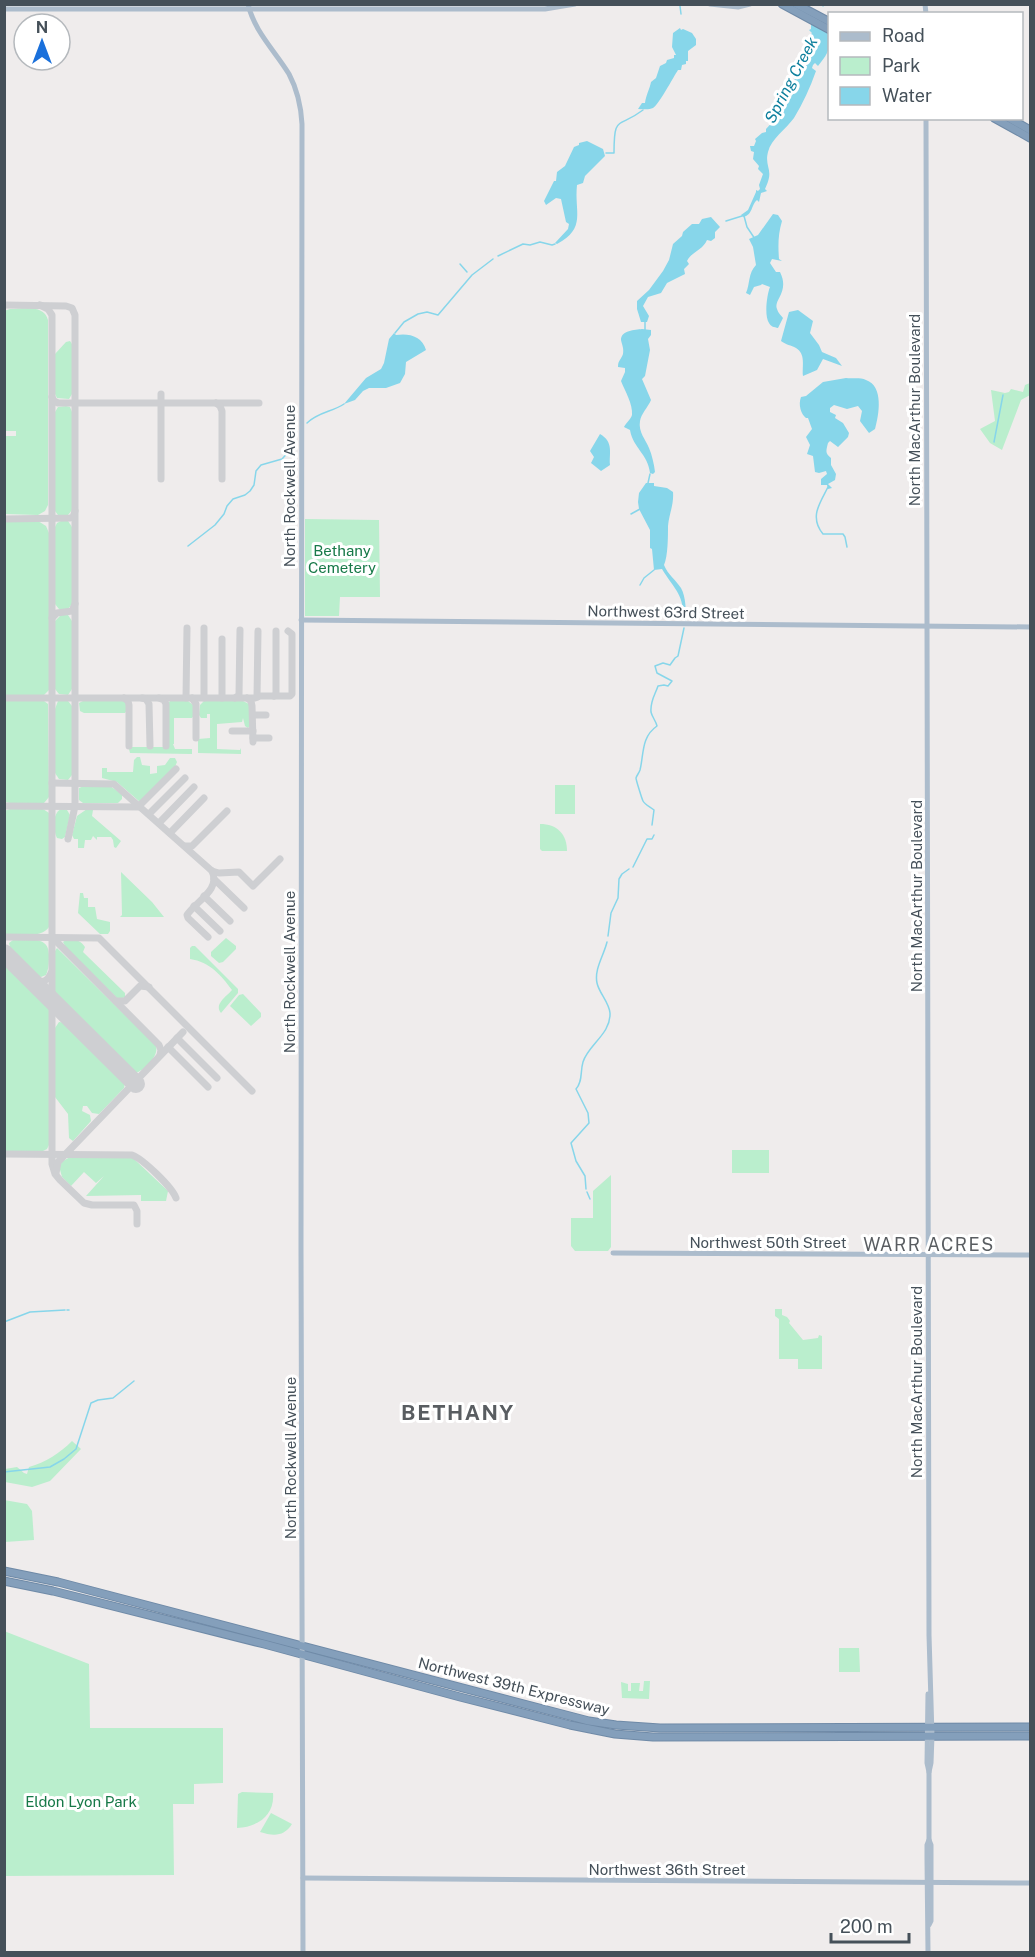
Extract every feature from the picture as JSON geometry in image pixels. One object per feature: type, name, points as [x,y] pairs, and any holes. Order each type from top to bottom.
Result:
[{"type":"highway","points":[[782,4],[828,29]]},
{"type":"highway","points":[[796,4],[828,21]]},
{"type":"highway","points":[[1006,121],[1030,130]]},
{"type":"highway","points":[[1006,121],[1030,138]]},
{"type":"highway","name":"Northwest 39th Expressway","points":[[4,1571],[137,1602],[460,1697],[586,1729],[634,1736],[1030,1736]]},
{"type":"highway","name":"Northwest 39th Expressway","points":[[4,1581],[302,1650],[589,1721],[634,1727],[704,1728],[1030,1727]]},
{"type":"highway","points":[[101,1603],[103,1594]]},
{"type":"highway","points":[[134,1612],[137,1602]]},
{"type":"highway","points":[[789,1727],[789,1736]]},
{"type":"highway","points":[[701,1737],[704,1728]]},
{"type":"highway","points":[[746,1728],[746,1736]]},
{"type":"main road","points":[[4,9],[249,7],[545,9],[575,4]]},
{"type":"main road","points":[[710,4],[738,7],[750,4]]},
{"type":"main road","name":"North Rockwell Avenue","points":[[249,7],[266,42],[292,80],[301,116],[303,1953]]},
{"type":"main road","name":"North MacArthur Boulevard","points":[[926,120],[928,1953]]},
{"type":"main road","name":"Northwest 63rd Street","points":[[301,620],[1030,627]]},
{"type":"main road","name":"Northwest 50th Street","points":[[613,1253],[1030,1255]]},
{"type":"main road","name":"Northwest 36th Street","points":[[303,1878],[1030,1883]]},
{"type":"green space","points":[[38,309],[46,315],[48,320],[48,505],[45,511],[38,515],[5,514],[5,436],[16,436],[16,431],[4,431],[4,311]]},
{"type":"green space","points":[[70,341],[72,344],[72,394],[69,399],[57,398],[55,394],[55,354],[66,342]]},
{"type":"green space","points":[[1030,383],[1030,395],[1021,400],[1002,450],[990,443],[980,429],[995,421],[991,390],[1005,393],[1011,389],[1023,392],[1025,385]]},
{"type":"green space","points":[[58,407],[70,407],[72,412],[72,510],[68,515],[58,515],[55,511],[55,412]]},
{"type":"green space","name":"Bethany Cemetery","points":[[305,519],[379,520],[380,597],[340,597],[339,616],[305,616]]},
{"type":"green space","points":[[38,521],[46,526],[49,533],[49,690],[44,695],[5,695],[5,522]]},
{"type":"green space","points":[[61,521],[68,521],[72,527],[72,604],[68,609],[59,609],[55,604],[55,527]]},
{"type":"green space","points":[[61,615],[68,615],[72,621],[72,689],[68,695],[59,694],[55,689],[55,621]]},
{"type":"green space","points":[[5,701],[44,701],[48,704],[49,797],[44,803],[5,802]]},
{"type":"green space","points":[[58,701],[68,701],[72,706],[72,775],[68,780],[59,779],[55,773],[55,709]]},
{"type":"green space","points":[[83,701],[125,701],[127,710],[125,713],[84,713],[80,711],[79,703]]},
{"type":"green space","points":[[170,701],[188,701],[193,705],[192,718],[174,718],[173,744],[175,749],[192,749],[192,754],[130,753],[129,749],[132,747],[167,747],[167,705]]},
{"type":"green space","points":[[204,701],[243,701],[249,704],[250,726],[248,728],[243,718],[242,722],[217,724],[217,749],[240,750],[241,748],[241,754],[198,753],[198,739],[210,738],[210,714],[207,714],[207,718],[201,718],[199,715],[200,705]]},
{"type":"green space","points":[[140,757],[142,765],[150,766],[150,774],[157,773],[157,766],[165,765],[170,758],[175,758],[177,762],[174,769],[140,802],[117,782],[102,778],[102,768],[107,768],[107,772],[133,772],[134,760]]},
{"type":"green space","points":[[555,785],[575,785],[575,814],[555,814]]},
{"type":"green space","points":[[110,786],[122,794],[122,799],[118,803],[83,803],[79,800],[79,788]]},
{"type":"green space","points":[[43,809],[49,813],[49,927],[40,933],[5,934],[4,811]]},
{"type":"green space","points":[[61,809],[67,810],[70,815],[65,837],[62,839],[57,838],[54,827],[56,815]]},
{"type":"green space","points":[[87,809],[93,810],[92,816],[121,841],[116,848],[111,837],[97,837],[97,840],[93,836],[91,840],[85,840],[84,848],[78,848],[78,839],[74,839],[72,835],[77,816]]},
{"type":"green space","points":[[540,824],[546,824],[560,831],[567,845],[567,851],[542,851],[540,849]]},
{"type":"green space","points":[[121,872],[164,917],[120,917],[122,915]]},
{"type":"green space","points":[[80,893],[83,893],[84,898],[88,898],[88,907],[95,907],[97,919],[110,922],[108,934],[100,934],[78,913]]},
{"type":"green space","points":[[226,938],[236,946],[236,949],[219,963],[211,956],[211,952]]},
{"type":"green space","points":[[31,939],[42,941],[45,944],[49,955],[46,975],[41,977],[37,975],[22,963],[10,947],[9,943],[13,940]]},
{"type":"green space","points":[[77,940],[83,944],[85,947],[83,952],[125,993],[125,997],[117,998],[65,946],[63,942]]},
{"type":"green space","points":[[192,946],[195,946],[238,989],[238,993],[221,1013],[220,1004],[232,990],[214,970],[190,959]]},
{"type":"green space","points":[[57,948],[156,1046],[153,1058],[136,1073],[56,996],[55,951]]},
{"type":"green space","points":[[5,962],[47,1003],[49,1008],[49,1145],[43,1151],[5,1151]]},
{"type":"green space","points":[[243,994],[261,1013],[261,1017],[251,1026],[230,1006],[239,995]]},
{"type":"green space","points":[[59,1022],[67,1023],[125,1083],[124,1088],[99,1114],[92,1113],[87,1106],[83,1106],[82,1111],[90,1115],[91,1121],[73,1141],[69,1138],[68,1114],[55,1097],[55,1028]]},
{"type":"green space","points":[[732,1150],[769,1150],[769,1173],[732,1173]]},
{"type":"green space","points":[[70,1157],[133,1158],[168,1191],[166,1201],[141,1201],[141,1195],[86,1196],[104,1176],[96,1183],[84,1172],[71,1186],[62,1177],[59,1166]]},
{"type":"green space","points":[[611,1175],[611,1247],[608,1251],[575,1251],[571,1246],[571,1218],[593,1218],[593,1191]]},
{"type":"green space","points":[[775,1309],[782,1309],[782,1315],[787,1317],[803,1340],[822,1336],[822,1369],[798,1369],[798,1359],[779,1359],[779,1319],[775,1316]]},
{"type":"green space","points":[[72,1441],[81,1449],[50,1481],[32,1487],[5,1482],[5,1469],[17,1467],[27,1474],[29,1467],[52,1457]]},
{"type":"green space","points":[[4,1500],[27,1504],[32,1511],[34,1540],[5,1542]]},
{"type":"green space","name":"Eldon Lyon Park","points":[[4,1631],[89,1664],[90,1728],[223,1728],[223,1783],[194,1784],[194,1804],[173,1804],[174,1875],[5,1876]]},
{"type":"green space","points":[[839,1648],[859,1648],[860,1672],[839,1672]]},
{"type":"green space","points":[[644,1681],[650,1681],[649,1699],[622,1698],[621,1682],[628,1684],[628,1691],[631,1691],[631,1683],[640,1683],[639,1691],[643,1691]]},
{"type":"green space","points":[[242,1792],[273,1793],[273,1801],[264,1818],[252,1825],[237,1828],[238,1794]]},
{"type":"green space","points":[[271,1813],[292,1824],[278,1834],[260,1832]]},
{"type":"water","points":[[811,24],[828,33],[828,52],[818,66],[815,63],[813,65],[812,68],[816,71],[794,118],[775,138],[770,147],[767,157],[769,177],[765,189],[767,191],[761,193],[759,202],[757,200],[749,214],[743,217],[741,215],[748,210],[756,190],[760,189],[763,174],[753,159],[754,152],[751,151],[750,146],[754,146],[755,139],[766,132],[776,118],[773,114],[779,114],[779,108],[799,73],[795,70],[800,70],[799,65],[806,51],[805,42],[812,33],[809,30]]},
{"type":"water","points":[[680,28],[692,33],[696,39],[696,45],[688,51],[688,61],[682,65],[681,70],[678,70],[653,108],[638,109],[642,103],[645,103],[651,82],[656,78],[660,66],[676,55],[672,47],[673,33]]},
{"type":"water","points":[[587,141],[603,149],[605,156],[585,176],[583,183],[577,185],[576,225],[566,238],[557,244],[555,243],[568,229],[569,224],[566,222],[561,199],[556,198],[546,205],[544,201],[556,181],[557,172],[565,166],[574,147]]},
{"type":"water","points":[[773,214],[778,215],[782,221],[778,245],[779,259],[782,261],[772,259],[770,263],[776,272],[780,272],[783,279],[776,306],[783,318],[778,328],[773,327],[767,320],[767,300],[770,287],[762,284],[754,287],[750,295],[746,293],[756,265],[749,239],[758,235]]},
{"type":"water","points":[[711,217],[720,227],[715,232],[715,238],[711,241],[707,240],[689,258],[687,261],[689,264],[684,269],[685,274],[667,283],[661,293],[648,297],[643,306],[649,316],[647,322],[641,322],[637,301],[649,290],[663,271],[669,260],[673,244],[692,224],[699,224],[702,219]]},
{"type":"water","points":[[798,310],[813,321],[810,333],[822,352],[836,358],[842,366],[823,359],[817,370],[803,376],[801,354],[796,348],[781,341],[789,312]]},
{"type":"water","points":[[642,329],[651,330],[648,339],[650,350],[645,376],[642,379],[651,400],[640,425],[652,457],[655,472],[653,474],[650,473],[649,466],[634,442],[630,430],[624,427],[632,411],[621,381],[625,368],[618,367],[623,354],[621,340],[623,334]]},
{"type":"water","points":[[394,333],[414,336],[421,341],[426,350],[406,362],[405,374],[400,383],[386,388],[369,388],[355,400],[344,404],[366,378],[381,369],[389,339]]},
{"type":"water","points":[[846,378],[861,379],[872,383],[878,394],[878,416],[875,429],[869,433],[860,421],[862,411],[858,406],[847,409],[834,405],[830,408],[830,412],[836,415],[835,418],[843,423],[849,433],[838,447],[830,441],[828,443],[826,450],[836,474],[835,480],[828,484],[832,488],[828,489],[827,485],[821,485],[821,479],[827,474],[826,471],[815,472],[813,456],[807,454],[810,445],[806,437],[812,429],[808,418],[801,412],[800,400],[823,382]]},
{"type":"water","points":[[600,434],[609,444],[610,452],[610,465],[601,471],[591,463],[594,457],[590,451]]},
{"type":"water","points":[[646,483],[654,483],[654,486],[667,488],[673,492],[664,565],[683,592],[686,621],[683,618],[682,603],[677,592],[662,569],[654,570],[650,530],[639,509],[638,502],[639,493]]},
{"type":"waterway","points":[[680,6],[681,14]]},
{"type":"waterway","points":[[606,153],[614,153],[615,132],[619,124],[643,110]]},
{"type":"waterway","name":"Spring Creek","points":[[726,221],[742,216]]},
{"type":"waterway","points":[[744,216],[747,227],[755,239]]},
{"type":"waterway","points":[[498,256],[523,244],[530,245],[540,242],[555,244]]},
{"type":"waterway","points":[[395,333],[404,322],[418,314],[427,312],[438,315],[472,275],[493,259]]},
{"type":"waterway","points":[[460,264],[467,272]]},
{"type":"waterway","name":"Spring Creek","points":[[645,321],[645,331]]},
{"type":"waterway","points":[[994,442],[1003,395]]},
{"type":"waterway","points":[[307,423],[344,404]]},
{"type":"waterway","points":[[188,546],[215,525],[233,499],[250,491],[254,485],[256,471],[261,465],[282,459],[293,447]]},
{"type":"waterway","name":"Spring Creek","points":[[648,483],[650,474]]},
{"type":"waterway","points":[[828,487],[817,510],[817,522],[823,534],[843,534],[847,547]]},
{"type":"waterway","points":[[631,514],[640,509]]},
{"type":"waterway","points":[[640,585],[644,578],[654,570]]},
{"type":"waterway","name":"Spring Creek","points":[[652,825],[654,810],[643,801],[636,778],[648,735],[657,726],[651,712],[653,698],[658,686],[668,686],[672,681],[657,673],[655,666],[663,663],[670,665],[678,656],[684,628]]},
{"type":"waterway","name":"Spring Creek","points":[[633,867],[647,839],[652,839],[654,835]]},
{"type":"waterway","name":"Spring Creek","points":[[608,936],[611,913],[618,898],[619,879],[629,869]]},
{"type":"waterway","name":"Spring Creek","points":[[586,1189],[585,1176],[576,1161],[571,1143],[589,1123],[588,1113],[576,1089],[583,1062],[589,1050],[607,1027],[609,1020],[609,1009],[596,978],[607,942]]},
{"type":"waterway","name":"Spring Creek","points":[[587,1192],[590,1199]]},
{"type":"waterway","points":[[4,1322],[30,1312],[65,1310]]},
{"type":"waterway","points":[[4,1472],[50,1467],[64,1459],[76,1449],[91,1403],[113,1398],[134,1381]]},
{"type":"taxiway","points":[[4,305],[66,306],[72,308],[75,315],[75,806],[68,839]]},
{"type":"taxiway","points":[[40,305],[48,309],[52,315],[52,1164],[55,1174],[84,1203],[134,1205],[137,1211],[137,1224]]},
{"type":"taxiway","points":[[161,394],[161,479]]},
{"type":"taxiway","points":[[52,397],[58,403],[259,403]]},
{"type":"taxiway","points":[[216,403],[222,411],[222,479]]},
{"type":"taxiway","points":[[4,519],[70,518],[73,517],[75,511]]},
{"type":"taxiway","points":[[52,618],[57,613],[72,611],[75,604]]},
{"type":"taxiway","points":[[186,698],[187,628]]},
{"type":"taxiway","points":[[204,628],[204,698]]},
{"type":"taxiway","points":[[235,698],[239,695],[240,630]]},
{"type":"taxiway","points":[[257,697],[258,631]]},
{"type":"taxiway","points":[[274,696],[276,694],[276,631]]},
{"type":"taxiway","points":[[4,698],[290,696],[292,694],[292,634],[288,631]]},
{"type":"taxiway","points":[[222,639],[222,698]]},
{"type":"taxiway","points":[[124,698],[129,705],[129,746]]},
{"type":"taxiway","points":[[142,698],[146,699],[149,704],[150,746]]},
{"type":"taxiway","points":[[159,698],[166,704],[166,746]]},
{"type":"taxiway","points":[[192,698],[196,704],[196,738]]},
{"type":"taxiway","points":[[247,698],[251,701],[252,706],[253,742]]},
{"type":"taxiway","points":[[253,715],[266,715]]},
{"type":"taxiway","points":[[232,731],[253,731]]},
{"type":"taxiway","points":[[253,738],[269,738]]},
{"type":"taxiway","points":[[139,806],[176,769]]},
{"type":"taxiway","points":[[149,814],[185,778]]},
{"type":"taxiway","points":[[52,783],[114,784],[212,871],[239,872],[253,886],[280,859]]},
{"type":"taxiway","points":[[159,823],[194,787]]},
{"type":"taxiway","points":[[170,833],[204,798]]},
{"type":"taxiway","points":[[4,806],[140,807]]},
{"type":"taxiway","points":[[185,846],[192,846],[227,811]]},
{"type":"taxiway","points":[[208,937],[187,915],[210,890],[214,878],[212,871]]},
{"type":"taxiway","points":[[214,879],[244,908]]},
{"type":"taxiway","points":[[204,896],[230,921]]},
{"type":"taxiway","points":[[194,906],[220,931]]},
{"type":"taxiway","points":[[4,937],[99,938],[252,1091]]},
{"type":"taxiway","points":[[52,937],[159,1045],[160,1055]]},
{"type":"taxiway","points":[[30,978],[42,982],[51,973]]},
{"type":"taxiway","points":[[116,1001],[125,1001],[140,986],[149,987]]},
{"type":"taxiway","points":[[56,1173],[58,1162],[183,1032]]},
{"type":"taxiway","points":[[177,1038],[217,1078]]},
{"type":"taxiway","points":[[168,1047],[208,1087]]},
{"type":"taxiway","points":[[4,1154],[132,1155],[157,1174],[176,1198]]},
{"type":"runway","points":[[4,953],[136,1084]]},
{"type":"district","name":"WARR ACRES","points":[[929,1244]]},
{"type":"district","name":"BETHANY","points":[[458,1412]]}]
